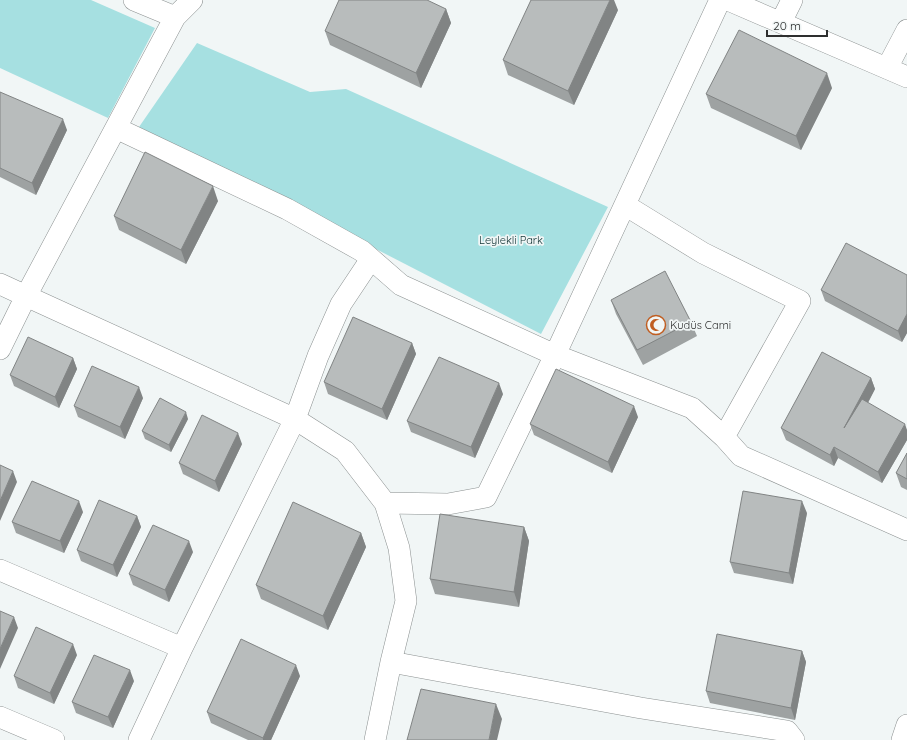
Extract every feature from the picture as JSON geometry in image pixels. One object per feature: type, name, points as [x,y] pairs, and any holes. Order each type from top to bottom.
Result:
[{"type":"street","points":[[134,0],[175,17]]},
{"type":"street","points":[[0,349],[26,296],[175,17],[192,0]]},
{"type":"street","points":[[385,502],[448,504],[486,497],[555,355],[720,0]]},
{"type":"street","points":[[728,0],[907,77]]},
{"type":"street","points":[[781,22],[792,0]]},
{"type":"street","points":[[887,68],[907,30]]},
{"type":"street","points":[[116,128],[287,209],[362,251],[401,286],[555,355],[692,408],[724,437],[741,456],[907,530]]},
{"type":"street","points":[[625,205],[703,253],[800,301],[724,437]]},
{"type":"street","points":[[139,740],[182,648],[295,419],[318,356],[341,304],[371,260]]},
{"type":"street","points":[[0,284],[295,419],[345,451],[385,502],[398,548],[406,601],[391,662],[375,740]]},
{"type":"street","points":[[0,570],[182,648]]},
{"type":"street","points":[[391,662],[641,708],[787,730],[794,740]]},
{"type":"street","points":[[0,717],[54,740]]},
{"type":"street","points":[[902,740],[907,726]]},
{"type":"green space","points":[[0,0],[91,0],[155,28],[108,118],[0,68]]},
{"type":"green space","name":"Leylekli Park","points":[[197,43],[310,92],[346,89],[608,207],[541,334],[139,127]]},
{"type":"building","points":[[339,0],[427,0],[446,9],[416,73],[325,31]]},
{"type":"building","points":[[531,0],[610,0],[568,91],[503,60]]},
{"type":"building","points":[[739,30],[827,73],[796,136],[706,94]]},
{"type":"building","points":[[0,92],[63,119],[32,183],[0,168]]},
{"type":"building","points":[[145,152],[213,186],[181,250],[114,216]]},
{"type":"building","points":[[846,243],[907,275],[907,314],[898,331],[821,290]]},
{"type":"building","name":"Kudüs Cami","points":[[665,271],[691,322],[637,350],[611,300]]},
{"type":"building","points":[[353,317],[412,343],[382,409],[324,382]]},
{"type":"building","points":[[28,337],[73,358],[55,397],[10,375]]},
{"type":"building","points":[[822,352],[871,378],[844,428],[862,399],[905,424],[878,472],[834,447],[830,455],[781,428]]},
{"type":"building","points":[[439,357],[499,383],[471,447],[407,421]]},
{"type":"building","points":[[92,366],[139,387],[120,427],[74,406]]},
{"type":"building","points":[[556,369],[634,406],[608,462],[530,424]]},
{"type":"building","points":[[160,398],[186,412],[169,445],[142,431]]},
{"type":"building","points":[[202,415],[238,433],[215,481],[179,463]]},
{"type":"building","points":[[907,453],[907,479],[896,473]]},
{"type":"building","points":[[0,465],[13,471],[0,501]]},
{"type":"building","points":[[32,481],[79,501],[60,541],[12,522]]},
{"type":"building","points":[[743,491],[802,501],[789,573],[730,562]]},
{"type":"building","points":[[99,500],[137,516],[113,565],[77,550]]},
{"type":"building","points":[[293,502],[361,533],[323,616],[256,585]]},
{"type":"building","points":[[440,514],[524,527],[514,592],[430,579]]},
{"type":"building","points":[[153,525],[189,541],[165,590],[129,574]]},
{"type":"building","points":[[0,611],[14,617],[0,649]]},
{"type":"building","points":[[36,627],[73,644],[50,693],[14,676]]},
{"type":"building","points":[[717,634],[802,651],[791,708],[706,691]]},
{"type":"building","points":[[241,639],[296,665],[263,738],[207,712]]},
{"type":"building","points":[[94,655],[130,670],[108,717],[72,702]]},
{"type":"building","points":[[421,689],[496,704],[489,740],[407,740]]},
{"type":"place","name":"Kudüs Cami","points":[[656,325]]}]
